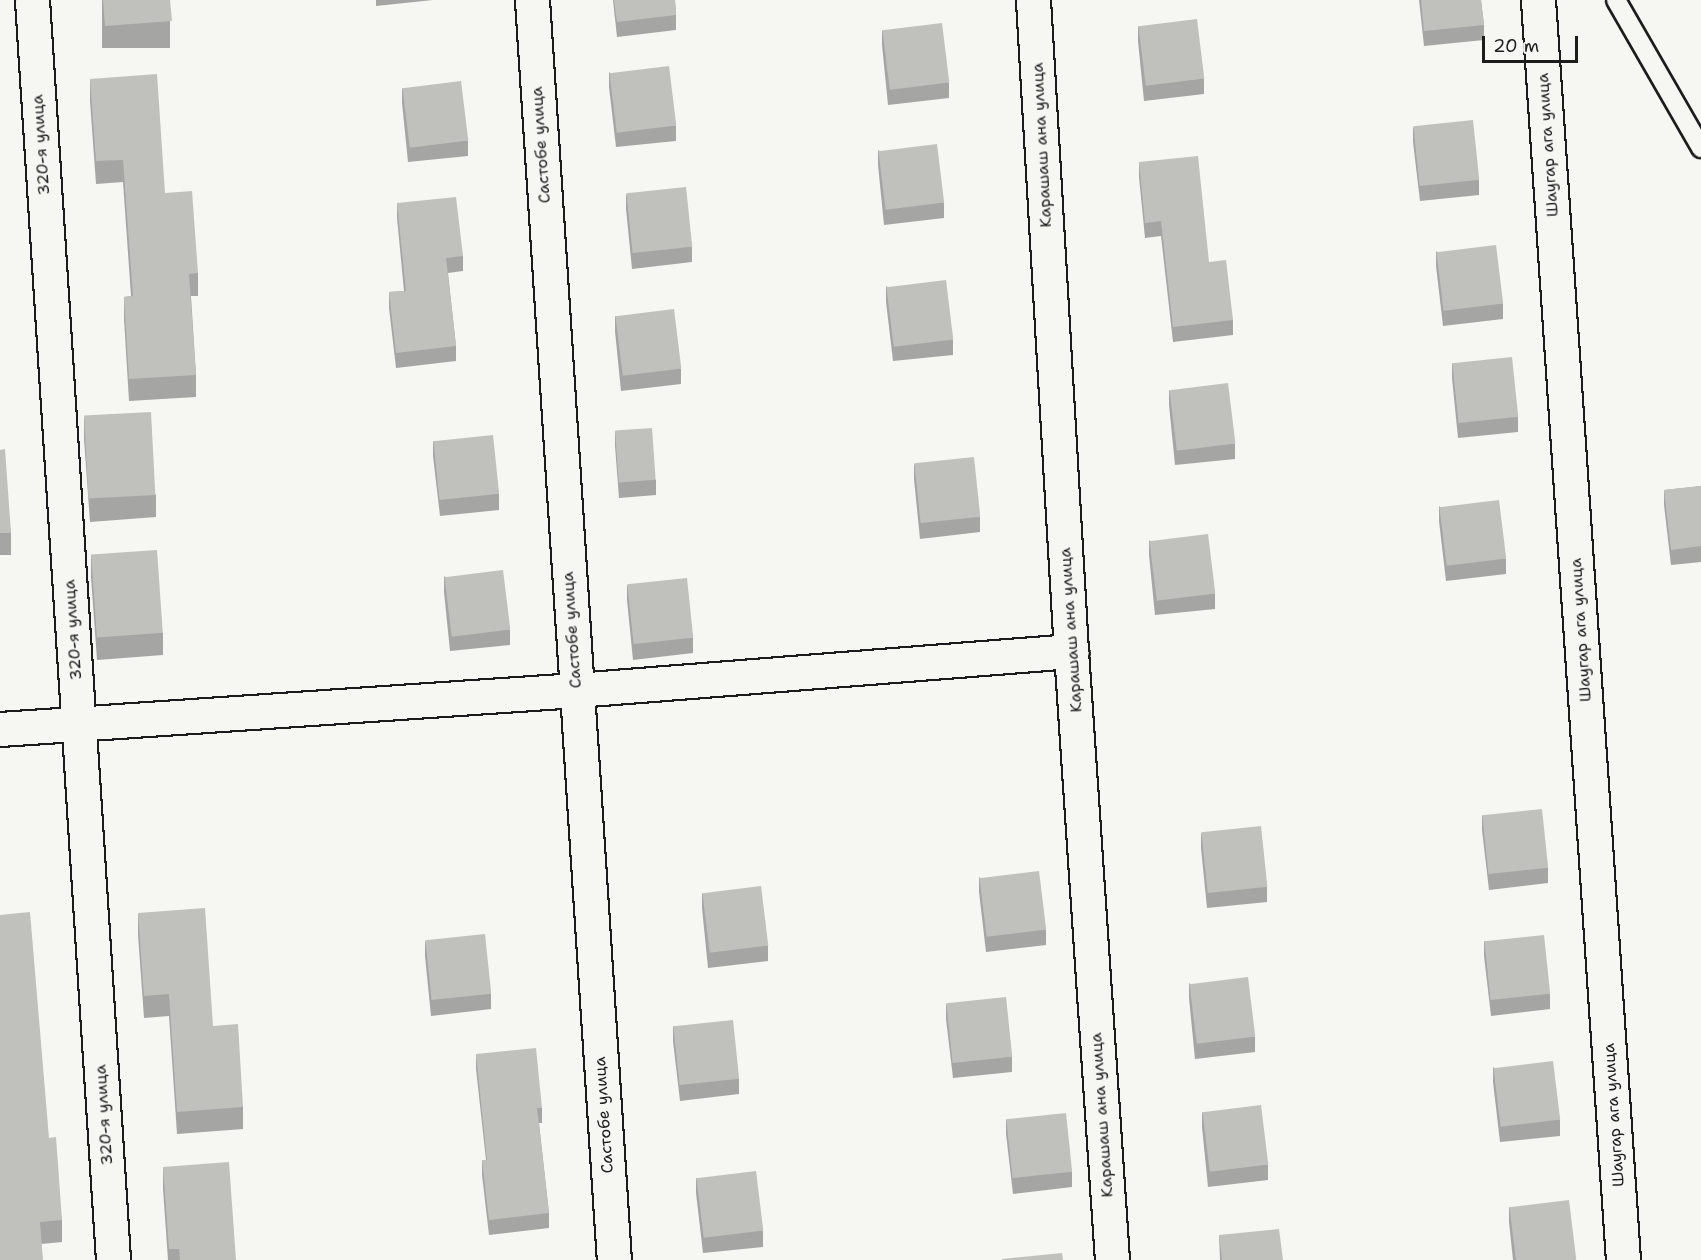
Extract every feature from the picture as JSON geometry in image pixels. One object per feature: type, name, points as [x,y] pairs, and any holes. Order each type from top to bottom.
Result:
[{"type":"street","name":"320-я улица","points":[[32,0],[113,1260]]},
{"type":"street","name":"Састобе улица","points":[[532,0],[614,1260]]},
{"type":"street","name":"Карашаш ана улица","points":[[1034,0],[1071,651],[1112,1260]]},
{"type":"street","name":"Шаугар ага улица","points":[[1538,0],[1623,1260]]},
{"type":"street","points":[[0,729],[576,690],[1071,651]]},
{"type":"lane","points":[[1616,0],[1701,148]]},
{"type":"building","points":[[103,0],[170,0],[172,21],[105,26]]},
{"type":"building","points":[[614,0],[675,0],[676,15],[617,22]]},
{"type":"building","points":[[1421,0],[1481,0],[1484,25],[1424,31]]},
{"type":"building","points":[[1197,19],[1204,79],[1146,86],[1138,26]]},
{"type":"building","points":[[942,23],[949,83],[890,90],[882,30]]},
{"type":"building","points":[[669,66],[676,126],[617,133],[609,73]]},
{"type":"building","points":[[157,74],[165,193],[192,191],[198,273],[189,274],[196,375],[129,379],[124,297],[133,296],[123,160],[96,161],[90,79]]},
{"type":"building","points":[[461,81],[468,141],[410,148],[402,88]]},
{"type":"building","points":[[1473,120],[1479,180],[1420,186],[1413,126]]},
{"type":"building","points":[[937,144],[944,203],[886,210],[878,151]]},
{"type":"building","points":[[1198,156],[1209,262],[1226,260],[1233,320],[1173,327],[1161,221],[1145,223],[1139,162]]},
{"type":"building","points":[[686,187],[692,247],[633,253],[626,193]]},
{"type":"building","points":[[456,197],[463,256],[446,258],[456,346],[396,353],[389,292],[406,291],[397,203]]},
{"type":"building","points":[[1496,245],[1503,304],[1444,311],[1436,252]]},
{"type":"building","points":[[946,280],[953,340],[894,347],[886,287]]},
{"type":"building","points":[[674,309],[681,369],[623,376],[615,316]]},
{"type":"building","points":[[1512,357],[1518,417],[1459,423],[1452,363]]},
{"type":"building","points":[[1228,383],[1235,444],[1177,451],[1169,390]]},
{"type":"building","points":[[151,412],[155,495],[88,498],[84,416]]},
{"type":"building","points":[[652,428],[656,480],[619,482],[615,431]]},
{"type":"building","points":[[493,435],[499,494],[439,500],[433,441]]},
{"type":"building","points":[[5,449],[11,533],[0,533],[0,450]]},
{"type":"building","points":[[974,457],[980,517],[921,523],[914,463]]},
{"type":"building","points":[[1701,486],[1701,546],[1671,550],[1664,490]]},
{"type":"building","points":[[1499,500],[1506,559],[1447,566],[1439,507]]},
{"type":"building","points":[[1208,534],[1215,594],[1157,601],[1149,541]]},
{"type":"building","points":[[157,550],[163,633],[97,637],[91,555]]},
{"type":"building","points":[[503,570],[510,630],[452,637],[444,577]]},
{"type":"building","points":[[687,578],[693,638],[634,644],[627,584]]},
{"type":"building","points":[[1542,809],[1548,868],[1488,874],[1482,815]]},
{"type":"building","points":[[1261,826],[1267,887],[1208,893],[1201,832]]},
{"type":"building","points":[[1039,871],[1046,930],[987,937],[979,878]]},
{"type":"building","points":[[761,886],[768,946],[710,953],[702,893]]},
{"type":"building","points":[[205,908],[213,1026],[238,1024],[243,1107],[177,1112],[169,994],[144,996],[138,913]]},
{"type":"building","points":[[30,912],[49,1138],[56,1137],[62,1220],[40,1222],[43,1260],[0,1260],[0,915]]},
{"type":"building","points":[[485,934],[491,994],[432,1000],[425,940]]},
{"type":"building","points":[[1544,935],[1550,994],[1490,1000],[1484,941]]},
{"type":"building","points":[[1248,977],[1255,1037],[1197,1044],[1189,984]]},
{"type":"building","points":[[1006,997],[1012,1057],[953,1063],[946,1003]]},
{"type":"building","points":[[733,1020],[739,1079],[679,1085],[673,1026]]},
{"type":"building","points":[[536,1048],[542,1108],[537,1108],[549,1213],[489,1220],[482,1160],[487,1160],[476,1054]]},
{"type":"building","points":[[1553,1061],[1560,1120],[1501,1127],[1493,1068]]},
{"type":"building","points":[[1261,1105],[1268,1165],[1210,1172],[1202,1112]]},
{"type":"building","points":[[1066,1113],[1072,1172],[1012,1178],[1006,1119]]},
{"type":"building","points":[[229,1162],[236,1260],[180,1260],[179,1249],[169,1249],[163,1167]]},
{"type":"building","points":[[756,1171],[763,1231],[704,1238],[696,1178]]},
{"type":"building","points":[[1569,1200],[1576,1260],[1516,1260],[1509,1207]]},
{"type":"building","points":[[1279,1229],[1283,1260],[1222,1260],[1219,1235]]},
{"type":"building","points":[[1062,1253],[1063,1260],[1002,1260],[1002,1259]]}]
